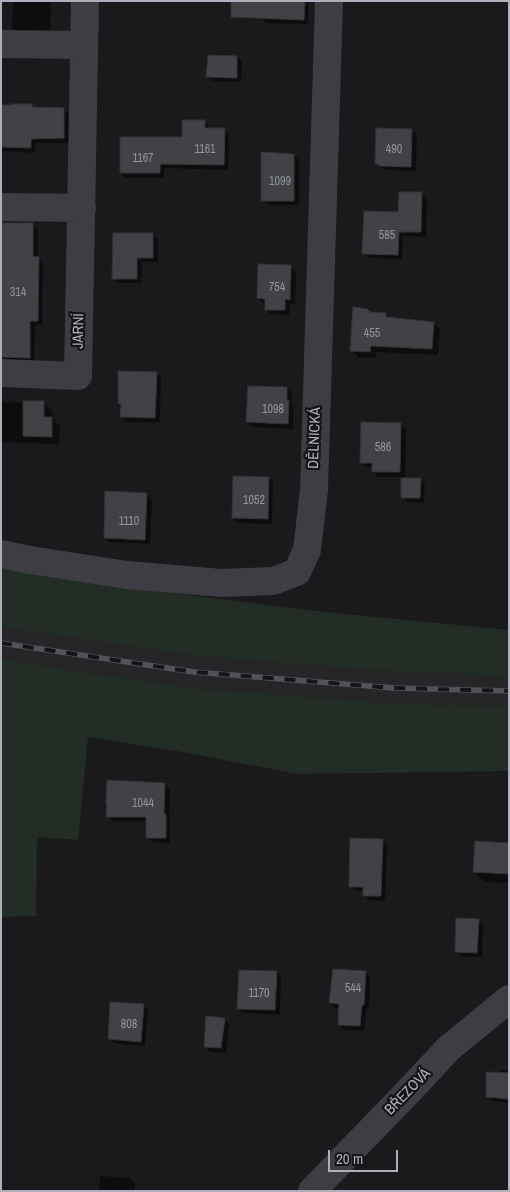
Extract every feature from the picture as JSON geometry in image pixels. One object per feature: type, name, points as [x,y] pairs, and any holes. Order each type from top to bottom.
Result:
[{"type":"street","name":"JARNÍ","points":[[1,373],[78,376],[85,1]]},
{"type":"street","name":"DĚLNICKÁ","points":[[1,554],[127,575],[220,583],[273,581],[298,572],[307,550],[314,490],[328,1]]},
{"type":"street","points":[[1,44],[84,46]]},
{"type":"street","points":[[1,207],[82,208]]},
{"type":"street","name":"BŘEZOVÁ","points":[[312,1191],[449,1048],[509,999]]},
{"type":"shaded area","points":[[1,568],[61,579],[316,611],[509,630],[509,676],[395,672],[196,656],[10,628],[1,626]]},
{"type":"shaded area","points":[[1,626],[196,656],[395,672],[509,676],[509,707],[393,703],[192,688],[1,659]]},
{"type":"shaded area","points":[[1,659],[192,688],[393,703],[509,707],[509,771],[298,774],[177,751],[88,737],[78,840],[37,837],[36,916],[1,917]]},
{"type":"building","points":[[231,1],[305,1],[304,20],[231,17]]},
{"type":"building","points":[[208,55],[237,56],[237,78],[206,77]]},
{"type":"building","points":[[32,104],[32,107],[64,108],[64,138],[31,139],[31,148],[1,147],[1,105]]},
{"type":"building","points":[[182,120],[205,120],[205,128],[225,128],[224,165],[160,164],[160,173],[120,173],[120,137],[182,137]]},
{"type":"building","points":[[376,128],[412,129],[411,167],[379,166],[379,164],[375,164]]},
{"type":"building","points":[[261,152],[294,154],[294,201],[261,201]]},
{"type":"building","points":[[399,192],[422,192],[421,232],[399,232],[398,255],[362,254],[364,211],[398,212]]},
{"type":"building","points":[[2,223],[33,223],[33,256],[39,257],[38,321],[30,321],[30,358],[1,357]]},
{"type":"building","points":[[113,233],[153,233],[153,258],[137,258],[137,279],[112,279]]},
{"type":"building","points":[[258,264],[291,265],[290,300],[285,299],[285,310],[265,310],[265,299],[257,298]]},
{"type":"building","points":[[353,307],[367,309],[370,312],[386,313],[386,317],[434,322],[432,349],[371,346],[370,352],[350,351]]},
{"type":"building","points":[[118,371],[157,372],[155,418],[120,417],[121,404],[118,403]]},
{"type":"building","points":[[248,386],[287,387],[287,400],[289,400],[288,424],[246,422]]},
{"type":"building","points":[[23,401],[44,401],[44,417],[52,417],[52,437],[23,436]]},
{"type":"building","points":[[361,422],[401,423],[400,472],[372,472],[372,463],[360,463]]},
{"type":"building","points":[[233,476],[269,477],[268,519],[232,518]]},
{"type":"building","points":[[401,478],[421,478],[420,498],[401,498]]},
{"type":"building","points":[[105,491],[147,493],[145,540],[104,538]]},
{"type":"building","points":[[107,780],[165,783],[164,814],[166,814],[166,838],[146,838],[146,817],[106,817]]},
{"type":"building","points":[[350,838],[383,839],[381,896],[363,896],[363,887],[349,887]]},
{"type":"building","points":[[475,841],[509,843],[509,874],[473,872]]},
{"type":"building","points":[[456,918],[479,919],[477,953],[455,952]]},
{"type":"building","points":[[333,969],[366,971],[364,1005],[362,1005],[360,1026],[338,1025],[339,1004],[329,1003]]},
{"type":"building","points":[[239,970],[277,971],[275,1010],[237,1009]]},
{"type":"building","points":[[110,1002],[144,1004],[141,1042],[108,1039]]},
{"type":"building","points":[[206,1016],[225,1018],[221,1048],[204,1047]]},
{"type":"building","points":[[486,1072],[509,1073],[509,1099],[486,1097]]},
{"type":"railway","points":[[1,643],[194,672],[394,688],[509,691]]}]
